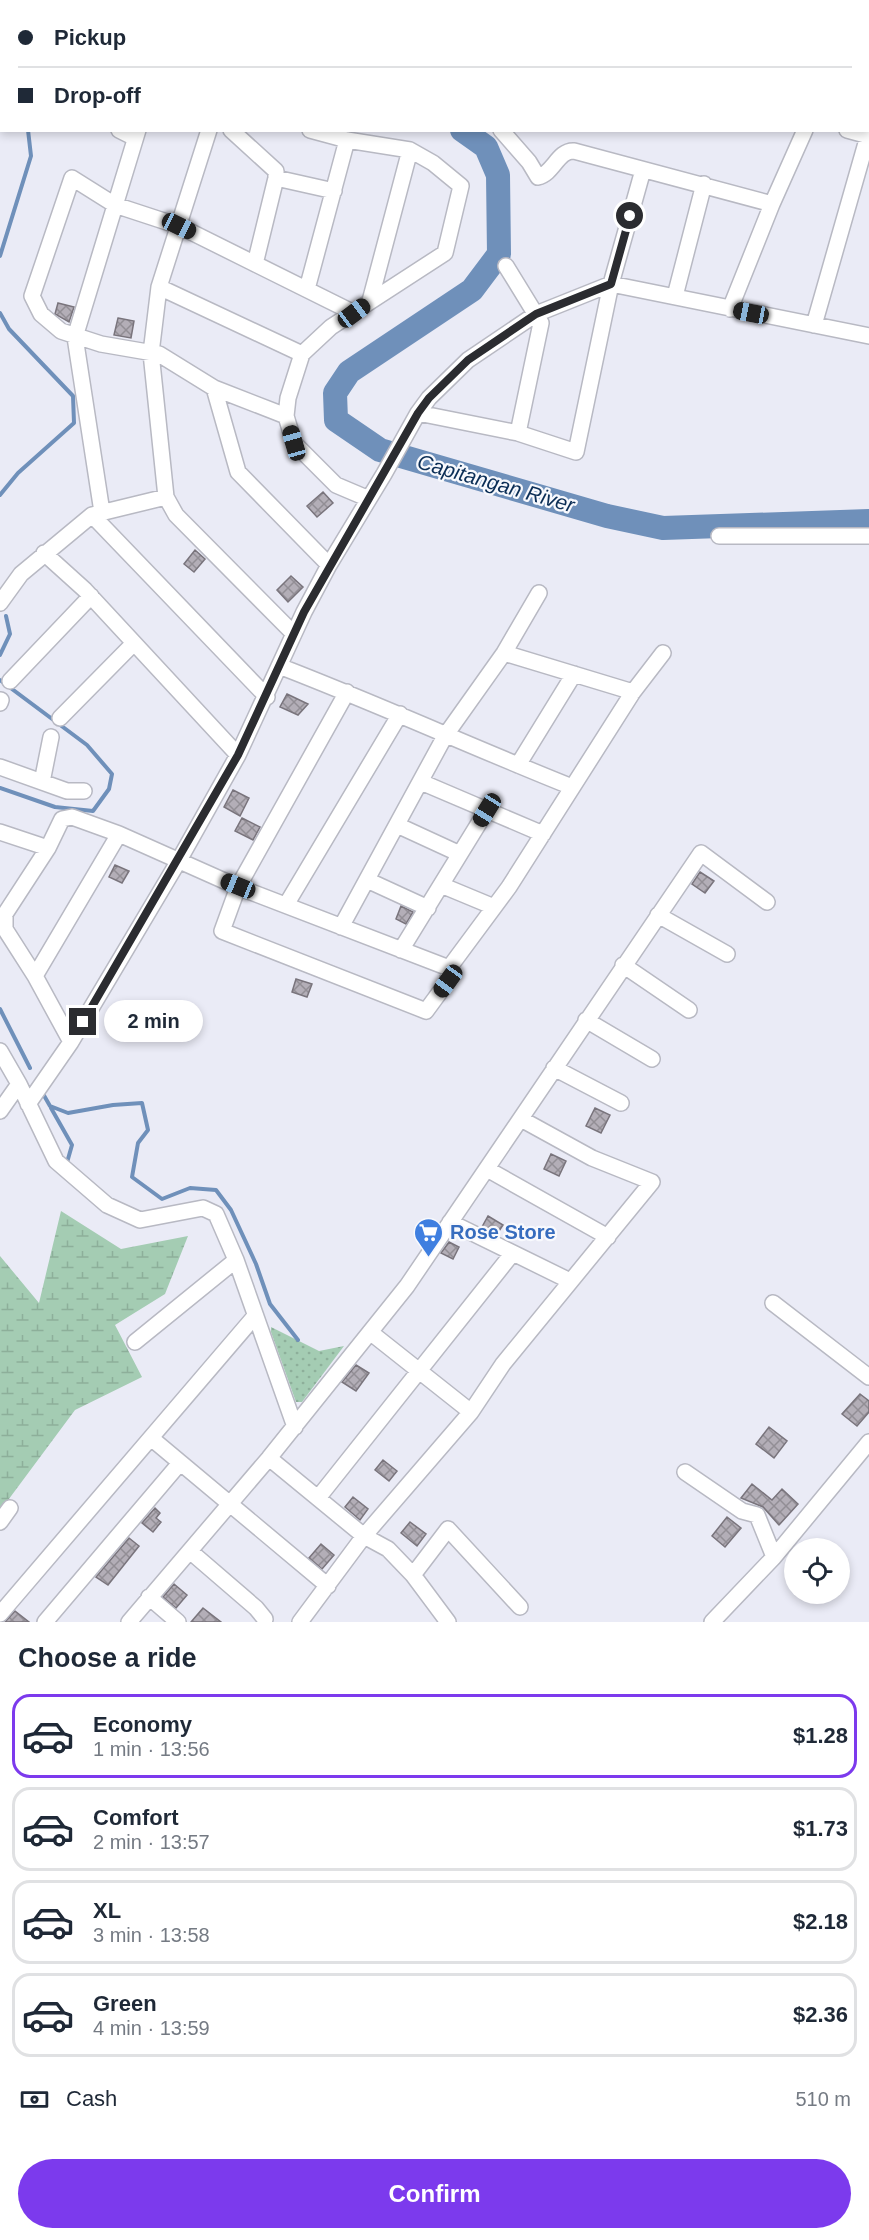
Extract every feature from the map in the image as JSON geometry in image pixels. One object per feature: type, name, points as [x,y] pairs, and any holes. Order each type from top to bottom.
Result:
[{"type":"street","points":[[208,132],[159,287],[151,353],[166,497],[176,515],[294,634]]},
{"type":"street","points":[[233,132],[276,171],[255,264]]},
{"type":"street","points":[[317,132],[347,140],[410,150],[433,163],[461,186],[445,253],[331,327],[303,354],[288,398],[286,417],[294,443],[336,485],[369,499]]},
{"type":"street","points":[[503,132],[529,162],[538,177],[545,175],[569,150],[704,184],[772,204]]},
{"type":"street","points":[[730,309],[772,204],[804,132]]},
{"type":"street","points":[[814,325],[869,136],[854,132]]},
{"type":"street","points":[[136,134],[75,337],[97,514],[267,697]]},
{"type":"street","points":[[307,289],[347,140]]},
{"type":"street","points":[[370,301],[410,150]]},
{"type":"street","points":[[418,413],[518,434],[576,452],[611,284],[643,170]]},
{"type":"street","points":[[286,417],[214,388],[159,354],[75,337],[61,331],[41,314],[32,296],[72,178],[115,205],[179,226],[354,313]]},
{"type":"street","points":[[276,178],[334,191]]},
{"type":"street","points":[[675,296],[704,184]]},
{"type":"street","points":[[506,266],[542,323],[518,434]]},
{"type":"street","points":[[28,1104],[71,1042],[178,862],[238,755],[329,565],[418,413],[429,398],[468,360],[536,314],[611,284],[869,336]]},
{"type":"street","points":[[159,287],[303,354]]},
{"type":"street","points":[[214,388],[238,472],[329,565]]},
{"type":"street","points":[[0,603],[21,574],[44,553],[97,514],[166,497]]},
{"type":"street","points":[[719,536],[869,536]]},
{"type":"street","points":[[44,553],[91,597],[238,755]]},
{"type":"street","points":[[341,927],[445,736],[504,653],[539,593]]},
{"type":"street","points":[[10,681],[91,597]]},
{"type":"street","points":[[60,718],[134,643]]},
{"type":"street","points":[[504,653],[633,693]]},
{"type":"street","points":[[347,692],[238,886],[222,931],[426,1011],[448,981],[449,968],[494,907],[633,693],[663,653]]},
{"type":"street","points":[[279,666],[347,692],[445,736],[573,787]]},
{"type":"street","points":[[518,765],[574,674]]},
{"type":"street","points":[[286,905],[400,714]]},
{"type":"street","points":[[42,782],[51,737]]},
{"type":"street","points":[[0,768],[68,791],[84,791]]},
{"type":"street","points":[[421,782],[543,834]]},
{"type":"street","points":[[401,950],[487,810]]},
{"type":"street","points":[[71,1042],[35,976],[5,929],[5,914],[6,899],[48,848],[62,819],[72,817],[119,834],[178,862],[449,968]]},
{"type":"street","points":[[397,825],[460,854]]},
{"type":"street","points":[[0,832],[48,848]]},
{"type":"street","points":[[35,976],[119,834]]},
{"type":"street","points":[[129,1622],[191,1552],[295,1427],[407,1286],[701,853],[767,902]]},
{"type":"street","points":[[367,880],[428,908]]},
{"type":"street","points":[[441,885],[494,907]]},
{"type":"street","points":[[658,915],[727,954]]},
{"type":"street","points":[[623,966],[689,1010]]},
{"type":"street","points":[[586,1020],[651,1059]]},
{"type":"street","points":[[0,1051],[19,1084],[56,1161],[107,1205],[140,1220],[204,1208],[216,1214],[236,1260],[295,1427]]},
{"type":"street","points":[[554,1068],[621,1103]]},
{"type":"street","points":[[0,1111],[19,1084]]},
{"type":"street","points":[[300,1622],[364,1536],[471,1412],[503,1364],[652,1182],[592,1158],[520,1119]]},
{"type":"street","points":[[487,1169],[608,1237]]},
{"type":"street","points":[[450,1222],[570,1281]]},
{"type":"street","points":[[318,1498],[512,1254]]},
{"type":"street","points":[[135,1342],[236,1260]]},
{"type":"street","points":[[773,1303],[869,1377]]},
{"type":"street","points":[[0,1614],[255,1316]]},
{"type":"street","points":[[370,1332],[471,1412]]},
{"type":"street","points":[[151,1438],[328,1586]]},
{"type":"street","points":[[712,1622],[774,1557],[869,1442]]},
{"type":"street","points":[[269,1458],[364,1536],[388,1549],[413,1575],[448,1622]]},
{"type":"street","points":[[45,1622],[180,1463]]},
{"type":"street","points":[[685,1472],[742,1512],[757,1515],[774,1557]]},
{"type":"street","points":[[0,1522],[10,1508]]},
{"type":"street","points":[[413,1575],[448,1528],[520,1607]]},
{"type":"street","points":[[191,1552],[256,1608],[266,1621]]},
{"type":"street","points":[[149,1597],[178,1622]]},
{"type":"green space","points":[[61,1211],[121,1249],[188,1236],[165,1294],[115,1325],[142,1377],[75,1410],[0,1511],[0,1256],[39,1303]]},
{"type":"green space","points":[[271,1327],[319,1351],[344,1346],[302,1402],[296,1402]]},
{"type":"building","points":[[58,303],[74,307],[69,322],[55,314]]},
{"type":"building","points":[[118,318],[134,321],[131,338],[114,335]]},
{"type":"building","points":[[323,492],[333,503],[317,517],[307,506]]},
{"type":"building","points":[[195,550],[205,559],[194,572],[184,564]]},
{"type":"building","points":[[291,576],[303,587],[288,602],[277,590]]},
{"type":"building","points":[[287,694],[308,704],[298,715],[280,707]]},
{"type":"building","points":[[233,790],[249,798],[240,816],[224,807]]},
{"type":"building","points":[[242,818],[260,827],[253,840],[235,831]]},
{"type":"building","points":[[115,865],[129,871],[122,883],[109,877]]},
{"type":"building","points":[[700,872],[714,881],[705,893],[692,884]]},
{"type":"building","points":[[401,906],[413,912],[406,924],[396,919]]},
{"type":"building","points":[[296,979],[312,984],[307,997],[292,992]]},
{"type":"building","points":[[595,1108],[610,1115],[601,1133],[586,1126]]},
{"type":"building","points":[[551,1154],[566,1161],[559,1176],[544,1169]]},
{"type":"building","points":[[488,1216],[503,1225],[497,1234],[482,1227]]},
{"type":"building","points":[[449,1242],[459,1247],[453,1259],[441,1253]]},
{"type":"building","points":[[356,1365],[369,1373],[356,1391],[342,1382]]},
{"type":"building","points":[[860,1394],[869,1401],[869,1412],[857,1426],[842,1414]]},
{"type":"building","points":[[769,1427],[787,1441],[774,1458],[756,1444]]},
{"type":"building","points":[[383,1460],[397,1471],[389,1481],[375,1470]]},
{"type":"building","points":[[752,1484],[772,1500],[782,1489],[798,1504],[779,1525],[763,1507],[741,1498]]},
{"type":"building","points":[[353,1497],[368,1509],[360,1520],[345,1507]]},
{"type":"building","points":[[155,1508],[160,1513],[156,1518],[161,1522],[153,1532],[142,1523]]},
{"type":"building","points":[[727,1517],[741,1528],[725,1547],[712,1536]]},
{"type":"building","points":[[410,1522],[426,1534],[417,1546],[401,1533]]},
{"type":"building","points":[[129,1538],[139,1546],[108,1585],[96,1577]]},
{"type":"building","points":[[321,1544],[334,1555],[322,1569],[309,1558]]},
{"type":"building","points":[[174,1584],[187,1595],[176,1608],[163,1597]]},
{"type":"building","points":[[203,1608],[221,1622],[191,1622]]},
{"type":"building","points":[[15,1611],[29,1622],[5,1622]]},
{"type":"waterway","points":[[0,256],[31,156],[28,132]]},
{"type":"waterway","name":"Capitangan River","points":[[465,132],[486,147],[498,175],[499,254],[472,290],[349,372],[335,393],[336,420],[380,450],[607,516],[663,528],[869,521]]},
{"type":"waterway","points":[[0,313],[9,329],[73,396],[74,423],[18,473],[0,495]]},
{"type":"waterway","points":[[0,655],[10,634],[6,616]]},
{"type":"waterway","points":[[0,680],[87,745],[112,774],[109,789],[93,811],[55,807],[0,788]]},
{"type":"waterway","points":[[0,1009],[30,1068]]},
{"type":"waterway","points":[[42,1092],[50,1106],[68,1113],[113,1105],[142,1103],[148,1130],[138,1143],[132,1177],[162,1199],[190,1188],[216,1190],[231,1210],[256,1264],[270,1304],[298,1340]]},
{"type":"waterway","points":[[51,1108],[72,1145],[66,1166]]},
{"type":"place","name":"Rose Store","points":[[429,1258]]},
{"type":"route","points":[[83,1022],[178,862],[238,755],[267,697],[304,612],[418,413],[429,398],[468,360],[536,314],[611,284],[630,216]]}]
